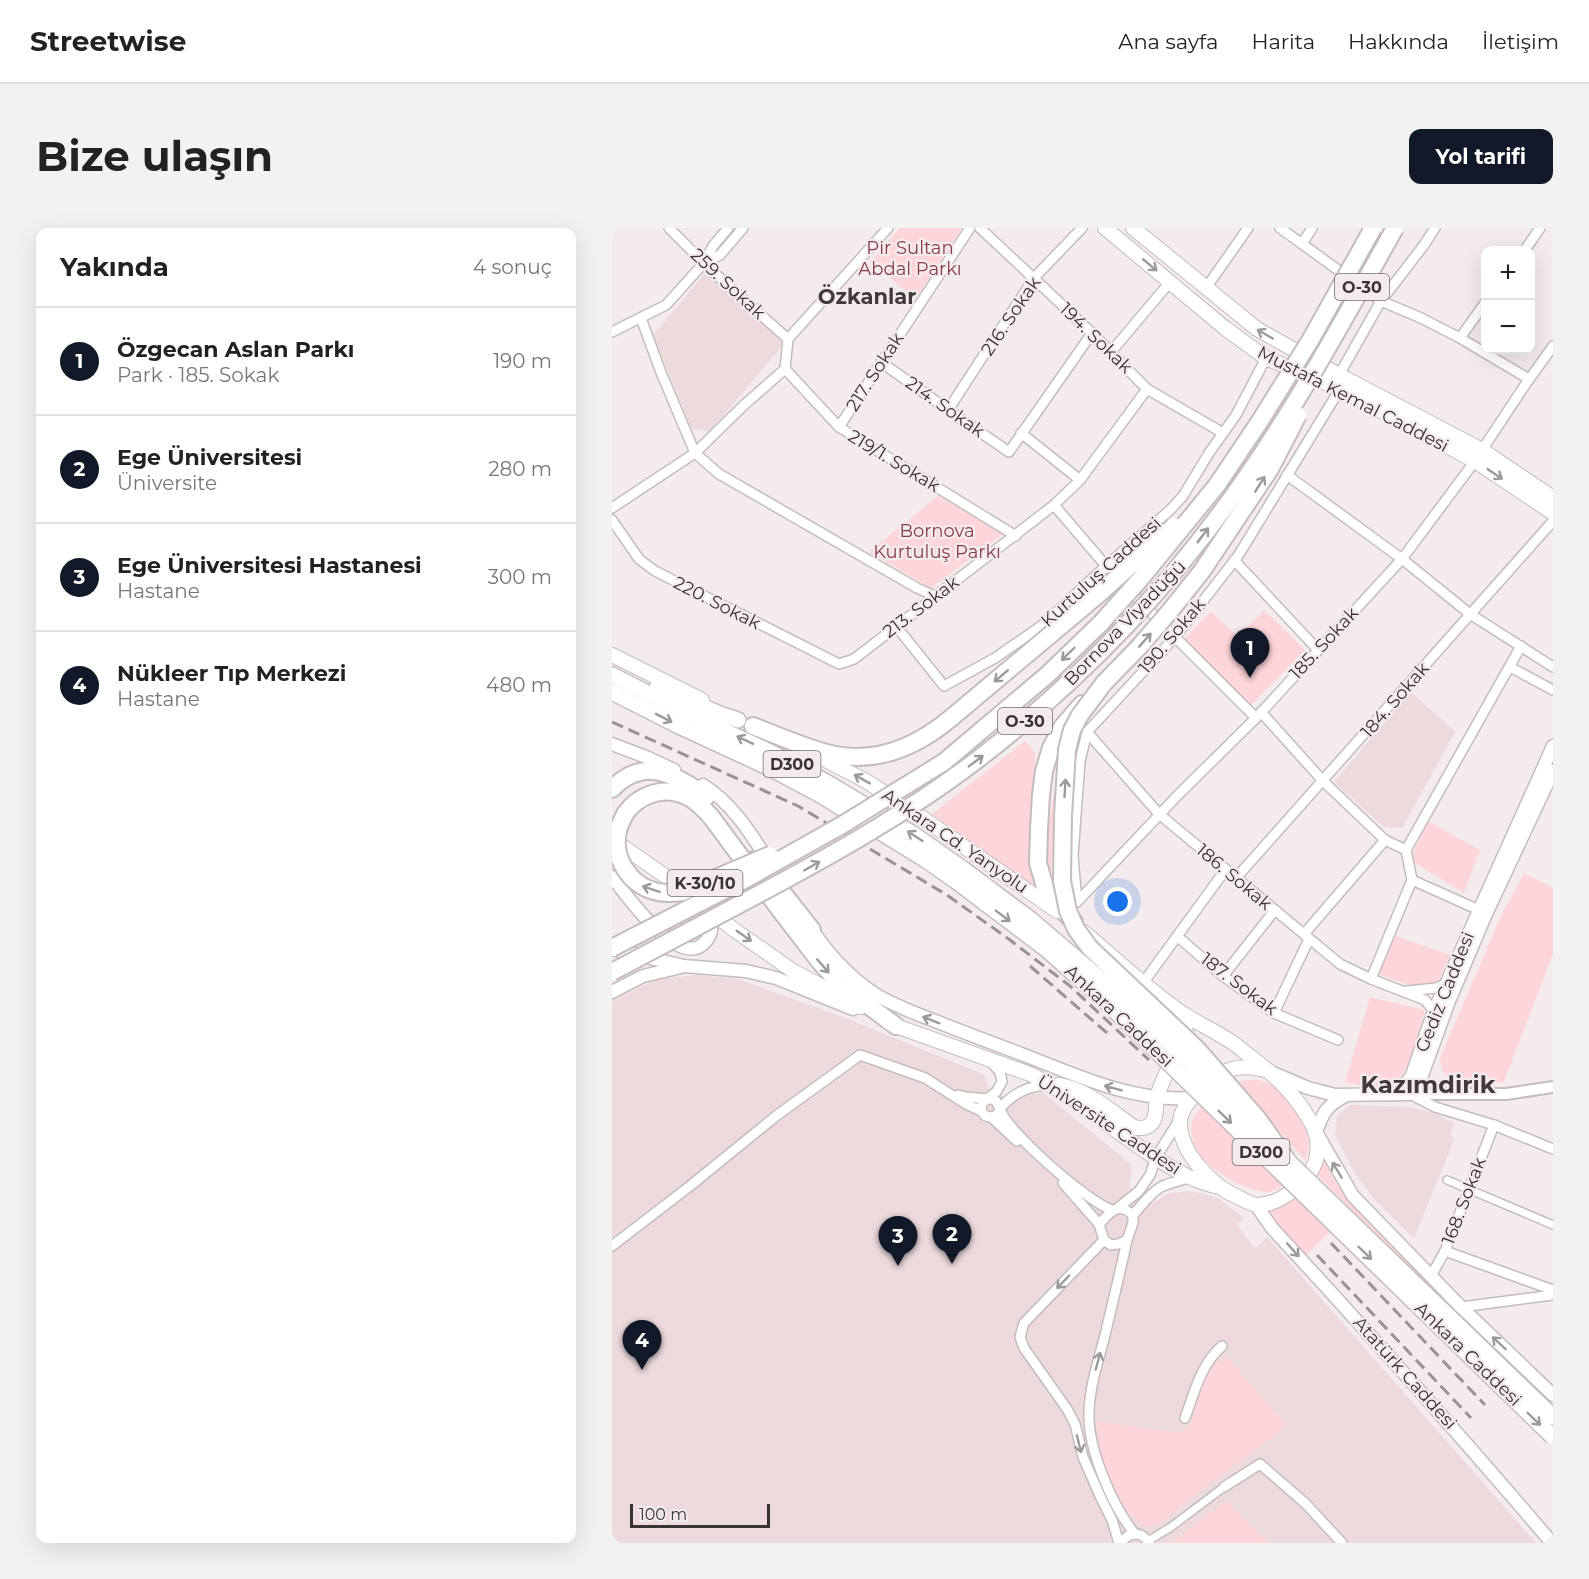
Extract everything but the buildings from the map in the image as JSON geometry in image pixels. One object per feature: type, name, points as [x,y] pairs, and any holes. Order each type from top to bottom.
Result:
[{"type":"highway","name":"Bornova Viyadüğü","points":[[612,948],[744,880],[842,825],[944,762],[1047,675],[1136,585],[1205,501],[1240,453],[1311,339],[1373,228]]},
{"type":"highway","name":"Bornova Viyadüğü","points":[[612,972],[806,869],[881,826],[976,760],[1048,701],[1133,619],[1186,559],[1247,476],[1329,346],[1395,228]]},
{"type":"highway","points":[[1083,931],[1051,898],[1038,863],[1043,779],[1051,748],[1062,727],[1139,647],[1202,571],[1270,469],[1329,346]]},
{"type":"highway","points":[[612,669],[720,714],[824,752],[853,756],[879,755],[915,743],[934,732],[1205,501]]},
{"type":"highway","name":"Ankara Caddesi","points":[[612,675],[772,753],[913,834],[1116,1011],[1553,1437]]},
{"type":"highway","points":[[1104,683],[1080,715],[1072,730],[1067,750],[1062,881],[1068,912],[1076,929],[1090,948],[1197,1049],[1258,1119],[1287,1160]]},
{"type":"highway","name":"Ankara Caddesi","points":[[612,692],[819,794],[926,860],[960,875],[1030,919],[1119,995],[1169,1042],[1287,1160],[1553,1417]]},
{"type":"highway","points":[[612,789],[620,780],[637,771],[658,771],[674,777],[709,798],[812,930]]},
{"type":"highway","name":"K-30/10","points":[[842,825],[683,892],[654,891],[639,884],[627,872],[617,851],[618,829],[629,808],[648,794],[672,792],[687,796],[712,818],[780,910],[820,962],[842,986],[896,1026]]},
{"type":"main road","name":"Mustafa Kemal Caddesi","points":[[1105,228],[1226,329],[1266,358],[1339,382]]},
{"type":"main road","name":"Mustafa Kemal Caddesi","points":[[1134,228],[1257,329],[1339,382],[1479,455],[1553,498]]},
{"type":"main road","name":"Mustafa Kemal Caddesi","points":[[1479,455],[1553,513]]},
{"type":"main road","name":"Ankara Cd. Yanyolu","points":[[612,655],[866,781],[1027,889],[1083,931],[1176,1009],[1232,1042],[1269,1071]]},
{"type":"main road","points":[[612,744],[695,780],[718,795],[753,837],[812,930],[854,979],[876,995],[905,1009],[1104,1086],[1152,1098],[1171,1100],[1191,1098]]},
{"type":"main road","name":"Gediz Caddesi","points":[[1395,1094],[1412,1075],[1434,1011],[1553,746]]},
{"type":"main road","name":"Gediz Caddesi","points":[[1410,1094],[1421,1078],[1449,1001],[1486,914],[1553,771]]},
{"type":"main road","name":"Üniversite Caddesi","points":[[612,839],[793,970],[896,1026],[1030,1074],[1051,1085],[1156,1157],[1190,1177],[1220,1188]]},
{"type":"main road","points":[[612,877],[644,918],[662,936],[684,947],[694,949],[707,941],[712,925],[705,906]]},
{"type":"main road","points":[[612,948],[684,966],[746,971],[776,978],[896,1026]]},
{"type":"main road","points":[[612,992],[643,976],[684,966]]},
{"type":"main road","points":[[1051,1085],[1063,1085],[1084,1094],[1134,1127],[1152,1124],[1156,1115],[1152,1098],[1164,1079],[1186,1032],[1176,1009]]},
{"type":"main road","points":[[1269,1071],[1291,1091],[1304,1110],[1316,1132],[1318,1149],[1316,1162],[1303,1182],[1283,1198],[1271,1203],[1256,1205],[1220,1188],[1201,1169],[1188,1149],[1181,1132],[1180,1119],[1191,1098],[1218,1076],[1241,1066],[1269,1071],[1308,1088],[1335,1095],[1410,1094]]},
{"type":"main road","points":[[1316,1132],[1322,1114],[1348,1094]]},
{"type":"main road","name":"Ankara Caddesi","points":[[1316,1132],[1353,1196],[1461,1307],[1553,1395]]},
{"type":"main road","name":"Atatürk Caddesi","points":[[1256,1205],[1272,1228],[1382,1347],[1552,1543]]},
{"type":"street","name":"259. Sokak","points":[[669,228],[788,339]]},
{"type":"street","points":[[612,332],[666,305],[704,263],[713,246],[728,228]]},
{"type":"street","points":[[704,263],[720,255],[743,228]]},
{"type":"street","points":[[612,508],[695,453],[785,369],[788,339],[888,228]]},
{"type":"street","name":"217. Sokak","points":[[838,427],[970,228]]},
{"type":"street","name":"194. Sokak","points":[[980,228],[1092,333],[1147,389],[1223,433]]},
{"type":"street","name":"216. Sokak","points":[[948,410],[1034,278],[1082,228]]},
{"type":"street","points":[[1206,288],[1248,228]]},
{"type":"street","points":[[1280,228],[1381,301],[1460,338],[1529,379],[1528,381]]},
{"type":"street","points":[[1302,244],[1311,228]]},
{"type":"street","name":"190. Sokak","points":[[1077,902],[1073,856],[1080,761],[1087,732],[1175,637],[1234,560],[1287,475],[1381,301],[1435,228]]},
{"type":"street","points":[[1527,246],[1540,228]]},
{"type":"street","points":[[1111,352],[1170,282]]},
{"type":"street","points":[[1460,338],[1481,309]]},
{"type":"street","points":[[641,318],[695,453],[719,474],[917,588],[935,596]]},
{"type":"street","points":[[1080,480],[1021,433],[1092,333]]},
{"type":"street","name":"185. Sokak","points":[[1077,902],[1159,814],[1259,715],[1402,559],[1479,455],[1553,346]]},
{"type":"street","name":"Kurtuluş Caddesi","points":[[896,626],[944,686],[995,658],[1044,624],[1183,496],[1236,415],[1266,358]]},
{"type":"street","name":"214. Sokak","points":[[881,362],[1009,452],[1021,433]]},
{"type":"street","name":"219/1. Sokak","points":[[785,369],[838,427],[1016,536]]},
{"type":"street","name":"213. Sokak","points":[[839,664],[854,658],[1054,505],[1080,480],[1147,389]]},
{"type":"street","points":[[1287,475],[1402,559],[1470,614],[1553,667]]},
{"type":"street","points":[[1054,505],[1106,566],[1175,637],[1259,715],[1385,840],[1406,850]]},
{"type":"street","name":"220. Sokak","points":[[612,520],[639,559],[655,571],[839,664]]},
{"type":"street","name":"184. Sokak","points":[[1236,878],[1553,521]]},
{"type":"street","points":[[1234,560],[1318,650]]},
{"type":"street","points":[[1371,979],[1412,880],[1406,850],[1521,646]]},
{"type":"street","points":[[1510,667],[1553,690]]},
{"type":"street","name":"186. Sokak","points":[[1087,732],[1159,814],[1306,937],[1340,964],[1425,1000],[1434,1011]]},
{"type":"street","points":[[1274,1013],[1306,937],[1385,840]]},
{"type":"street","points":[[1143,983],[1226,869]]},
{"type":"street","points":[[1412,880],[1479,910]]},
{"type":"street","points":[[1223,976],[1275,910]]},
{"type":"street","name":"187. Sokak","points":[[1177,936],[1223,976],[1274,1013],[1338,1040]]},
{"type":"street","name":"186. Sokak","points":[[1405,991],[1436,988],[1447,984]]},
{"type":"street","points":[[612,1246],[776,1116],[860,1055],[925,1078],[991,1117],[1067,1186],[1099,1224],[1104,1240],[1111,1245],[1127,1240]]},
{"type":"street","points":[[981,1111],[983,1102],[996,1092],[1002,1082],[1000,1072],[990,1060]]},
{"type":"street","points":[[991,1117],[997,1114],[1011,1096],[1043,1085],[1051,1085]]},
{"type":"street","points":[[1410,1094],[1506,1094],[1553,1087]]},
{"type":"street","points":[[947,1091],[966,1097],[996,1101],[1006,1122],[1067,1180],[1089,1197],[1115,1209],[1126,1209],[1133,1215],[1134,1223],[1127,1240],[1094,1377],[1089,1410],[1091,1438],[1104,1477],[1125,1522],[1135,1534]]},
{"type":"street","points":[[1410,1094],[1436,1107],[1494,1125],[1553,1149]]},
{"type":"street","points":[[1099,1224],[1139,1191],[1150,1175],[1156,1157],[1180,1119]]},
{"type":"street","name":"168. Sokak","points":[[1431,1276],[1445,1251],[1494,1125]]},
{"type":"street","points":[[1133,1215],[1156,1190],[1164,1185],[1190,1177]]},
{"type":"street","points":[[1447,1180],[1553,1225]]},
{"type":"street","points":[[1104,1240],[1024,1323],[1020,1337],[1024,1348],[1067,1408],[1075,1424],[1083,1457],[1120,1543]]},
{"type":"street","points":[[1445,1251],[1553,1293]]},
{"type":"street","points":[[1461,1307],[1553,1293]]},
{"type":"street","points":[[1185,1418],[1204,1368],[1222,1346]]},
{"type":"street","points":[[1120,1543],[1126,1536],[1135,1534],[1143,1536],[1148,1542],[1260,1464],[1305,1503],[1342,1543]]},
{"type":"shaded area","points":[[708,270],[784,344],[710,431],[692,429],[653,335]]},
{"type":"shaded area","points":[[1411,692],[1455,732],[1402,828],[1384,827],[1334,782]]},
{"type":"shaded area","points":[[698,975],[738,979],[843,1017],[985,1075],[988,1087],[1010,1101],[1042,1092],[1132,1165],[1129,1187],[1153,1203],[1167,1194],[1188,1191],[1218,1198],[1244,1218],[1237,1225],[1255,1249],[1267,1237],[1536,1543],[612,1543],[612,1001],[657,979]]},
{"type":"shaded area","points":[[1350,1105],[1408,1107],[1435,1113],[1454,1123],[1451,1134],[1454,1140],[1414,1238],[1374,1199],[1353,1170],[1335,1135],[1337,1117]]},
{"type":"green space","name":"Pir Sultan Abdal Parkı","points":[[900,228],[962,228],[915,299],[870,262]]},
{"type":"green space","name":"Bornova Kurtuluş Parkı","points":[[938,496],[1003,534],[931,588],[869,552]]},
{"type":"green space","points":[[1264,610],[1305,650],[1251,705],[1183,640],[1211,611],[1238,637]]},
{"type":"green space","points":[[1025,741],[1035,752],[1032,866],[1042,895],[932,814]]},
{"type":"green space","points":[[1055,789],[1051,876],[1060,892],[1061,902],[1041,865]]},
{"type":"green space","points":[[1428,821],[1480,850],[1464,893],[1410,860]]},
{"type":"green space","points":[[1524,873],[1553,888],[1553,954],[1504,1082],[1471,1085],[1450,1081],[1442,1070],[1440,1058],[1500,918]]},
{"type":"green space","points":[[1393,935],[1450,955],[1437,985],[1413,986],[1377,974]]},
{"type":"green space","points":[[1370,997],[1425,1010],[1407,1067],[1397,1080],[1379,1086],[1345,1082]]},
{"type":"green space","points":[[1244,1080],[1259,1080],[1268,1083],[1280,1092],[1292,1106],[1308,1136],[1305,1160],[1235,1083]]},
{"type":"green space","points":[[1203,1104],[1285,1185],[1270,1192],[1251,1189],[1224,1176],[1203,1159],[1196,1147],[1191,1124]]},
{"type":"green space","points":[[1323,1156],[1332,1177],[1347,1198],[1525,1375],[1522,1378],[1316,1174]]},
{"type":"green space","points":[[1296,1197],[1330,1232],[1305,1256],[1267,1211]]},
{"type":"green space","points":[[1226,1356],[1286,1424],[1281,1431],[1159,1524],[1145,1526],[1125,1511],[1099,1453],[1097,1421],[1178,1433],[1190,1425],[1206,1375],[1221,1358]]},
{"type":"green space","points":[[1226,1501],[1269,1543],[1171,1543]]},
{"type":"railway","points":[[612,722],[798,806],[947,895],[1070,986],[1149,1060]]},
{"type":"railway","points":[[1030,966],[1107,1033]]},
{"type":"railway","points":[[1331,1243],[1485,1405]]},
{"type":"railway","points":[[1317,1255],[1471,1418]]},
{"type":"place","name":"Özgecan Aslan Parkı","points":[[1250,678]]},
{"type":"place","name":"Ege Üniversitesi","points":[[952,1264]]},
{"type":"place","name":"Ege Üniversitesi Hastanesi","points":[[898,1266]]},
{"type":"place","name":"Nükleer Tıp Merkezi","points":[[642,1370]]},
{"type":"district","name":"Özkanlar","points":[[867,296]]},
{"type":"district","name":"Kazımdirik","points":[[1428,1084]]}]
